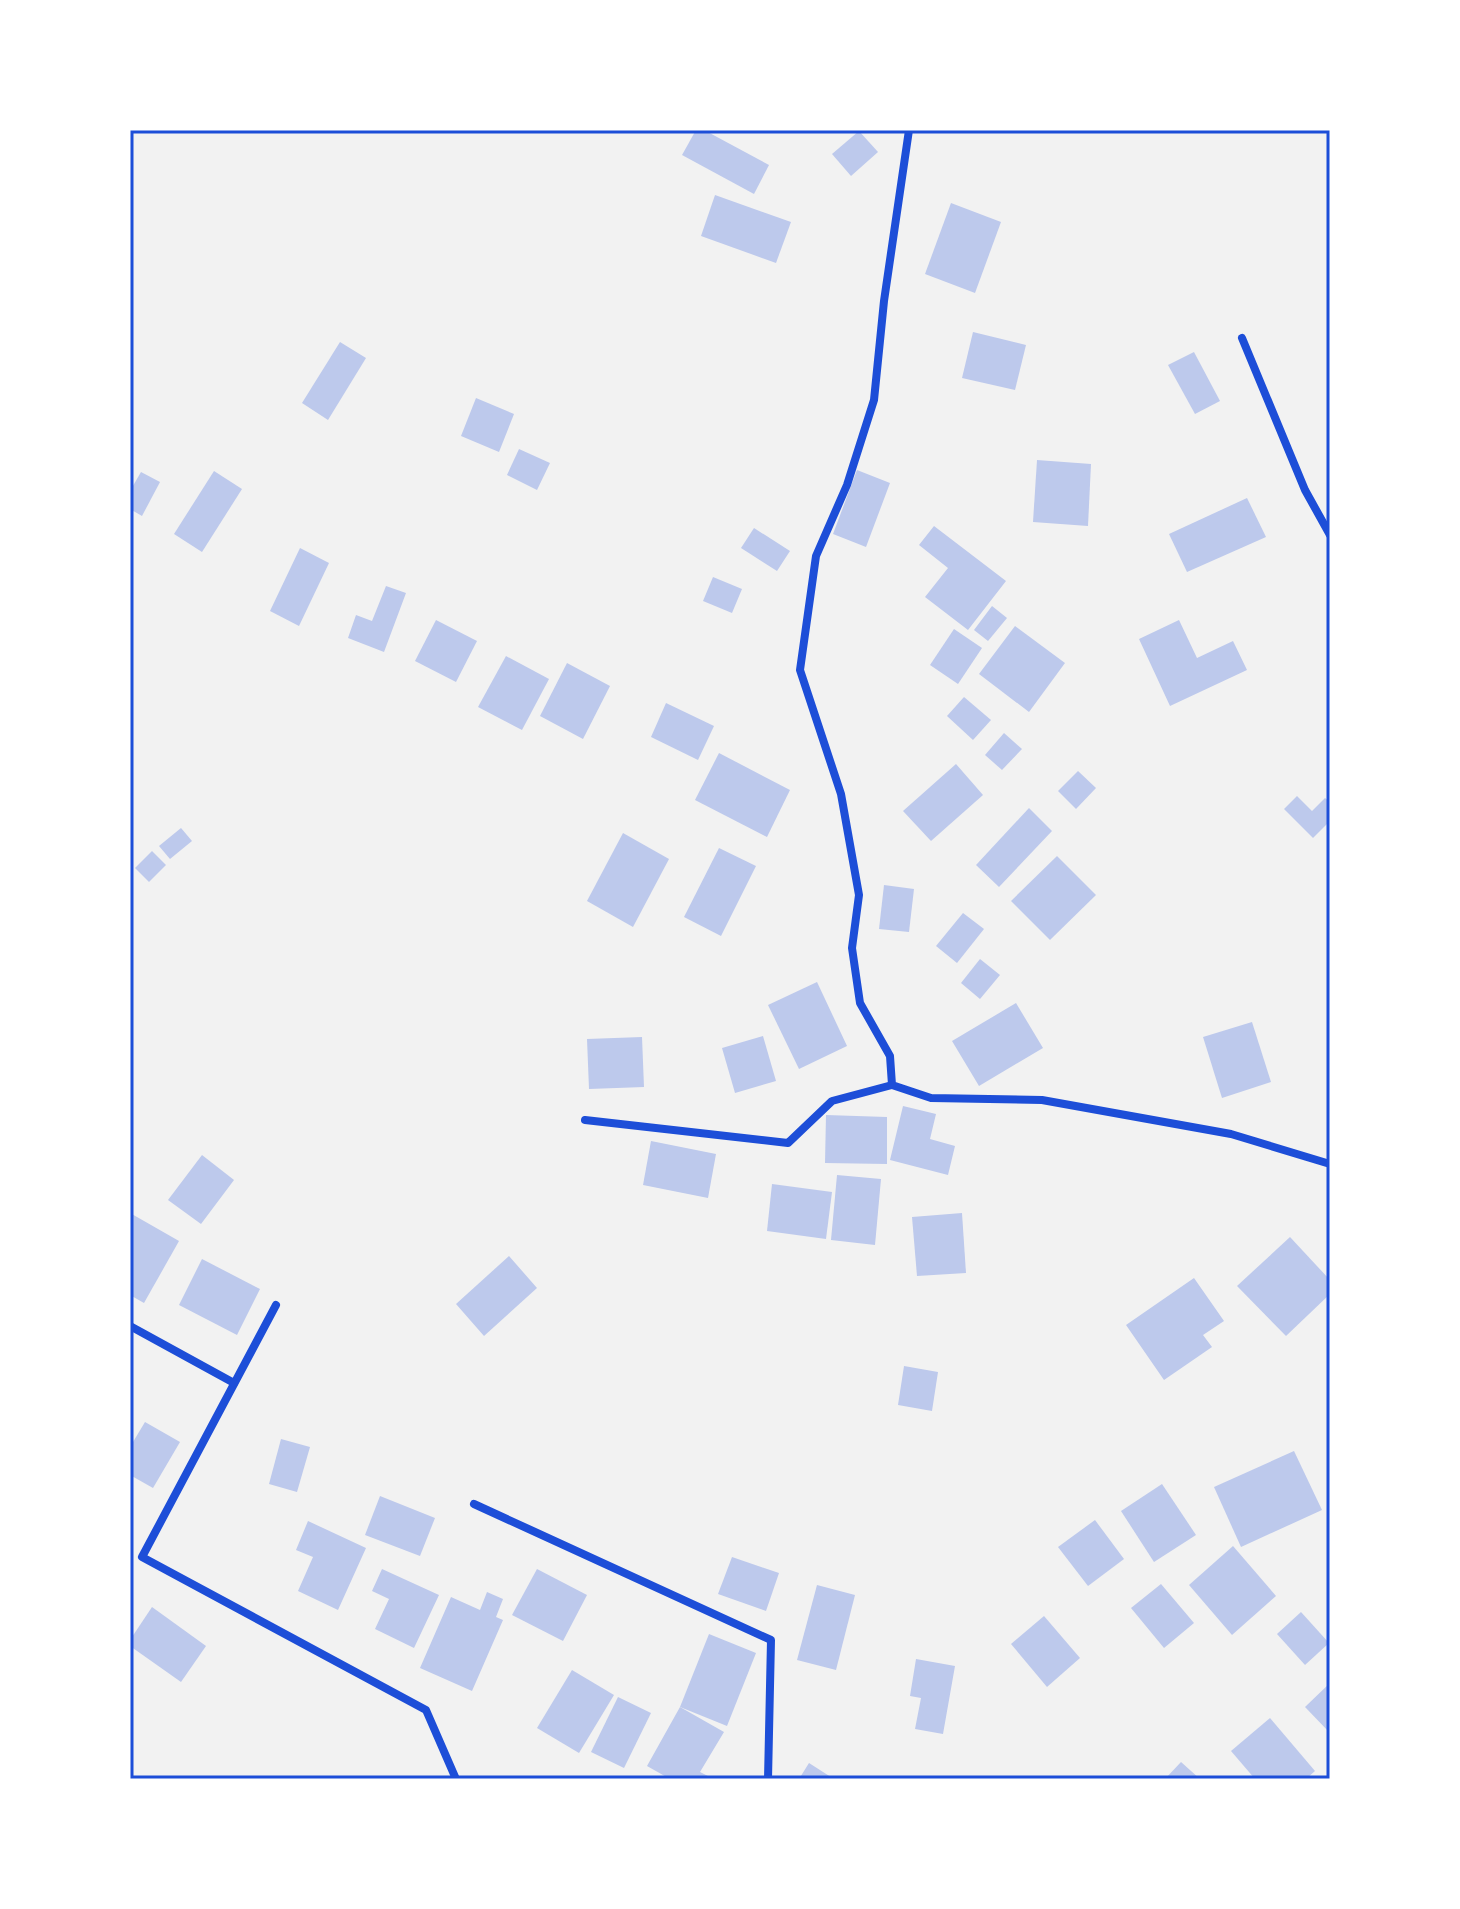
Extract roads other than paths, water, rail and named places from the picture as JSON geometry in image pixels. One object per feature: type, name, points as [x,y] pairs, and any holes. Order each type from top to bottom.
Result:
[{"type":"street","points":[[892,1085],[890,1056],[860,1003],[852,948],[859,895],[841,794],[800,670],[816,556],[847,485],[874,400],[884,301],[909,130]]},
{"type":"street","points":[[1242,338],[1305,490],[1330,535]]},
{"type":"street","points":[[585,1120],[788,1143],[832,1101],[892,1085],[931,1098],[1042,1100],[1231,1134],[1330,1164]]},
{"type":"street","points":[[276,1305],[142,1557],[426,1710],[456,1779]]},
{"type":"street","points":[[130,1326],[234,1383]]},
{"type":"street","points":[[474,1504],[771,1640],[768,1779]]}]
